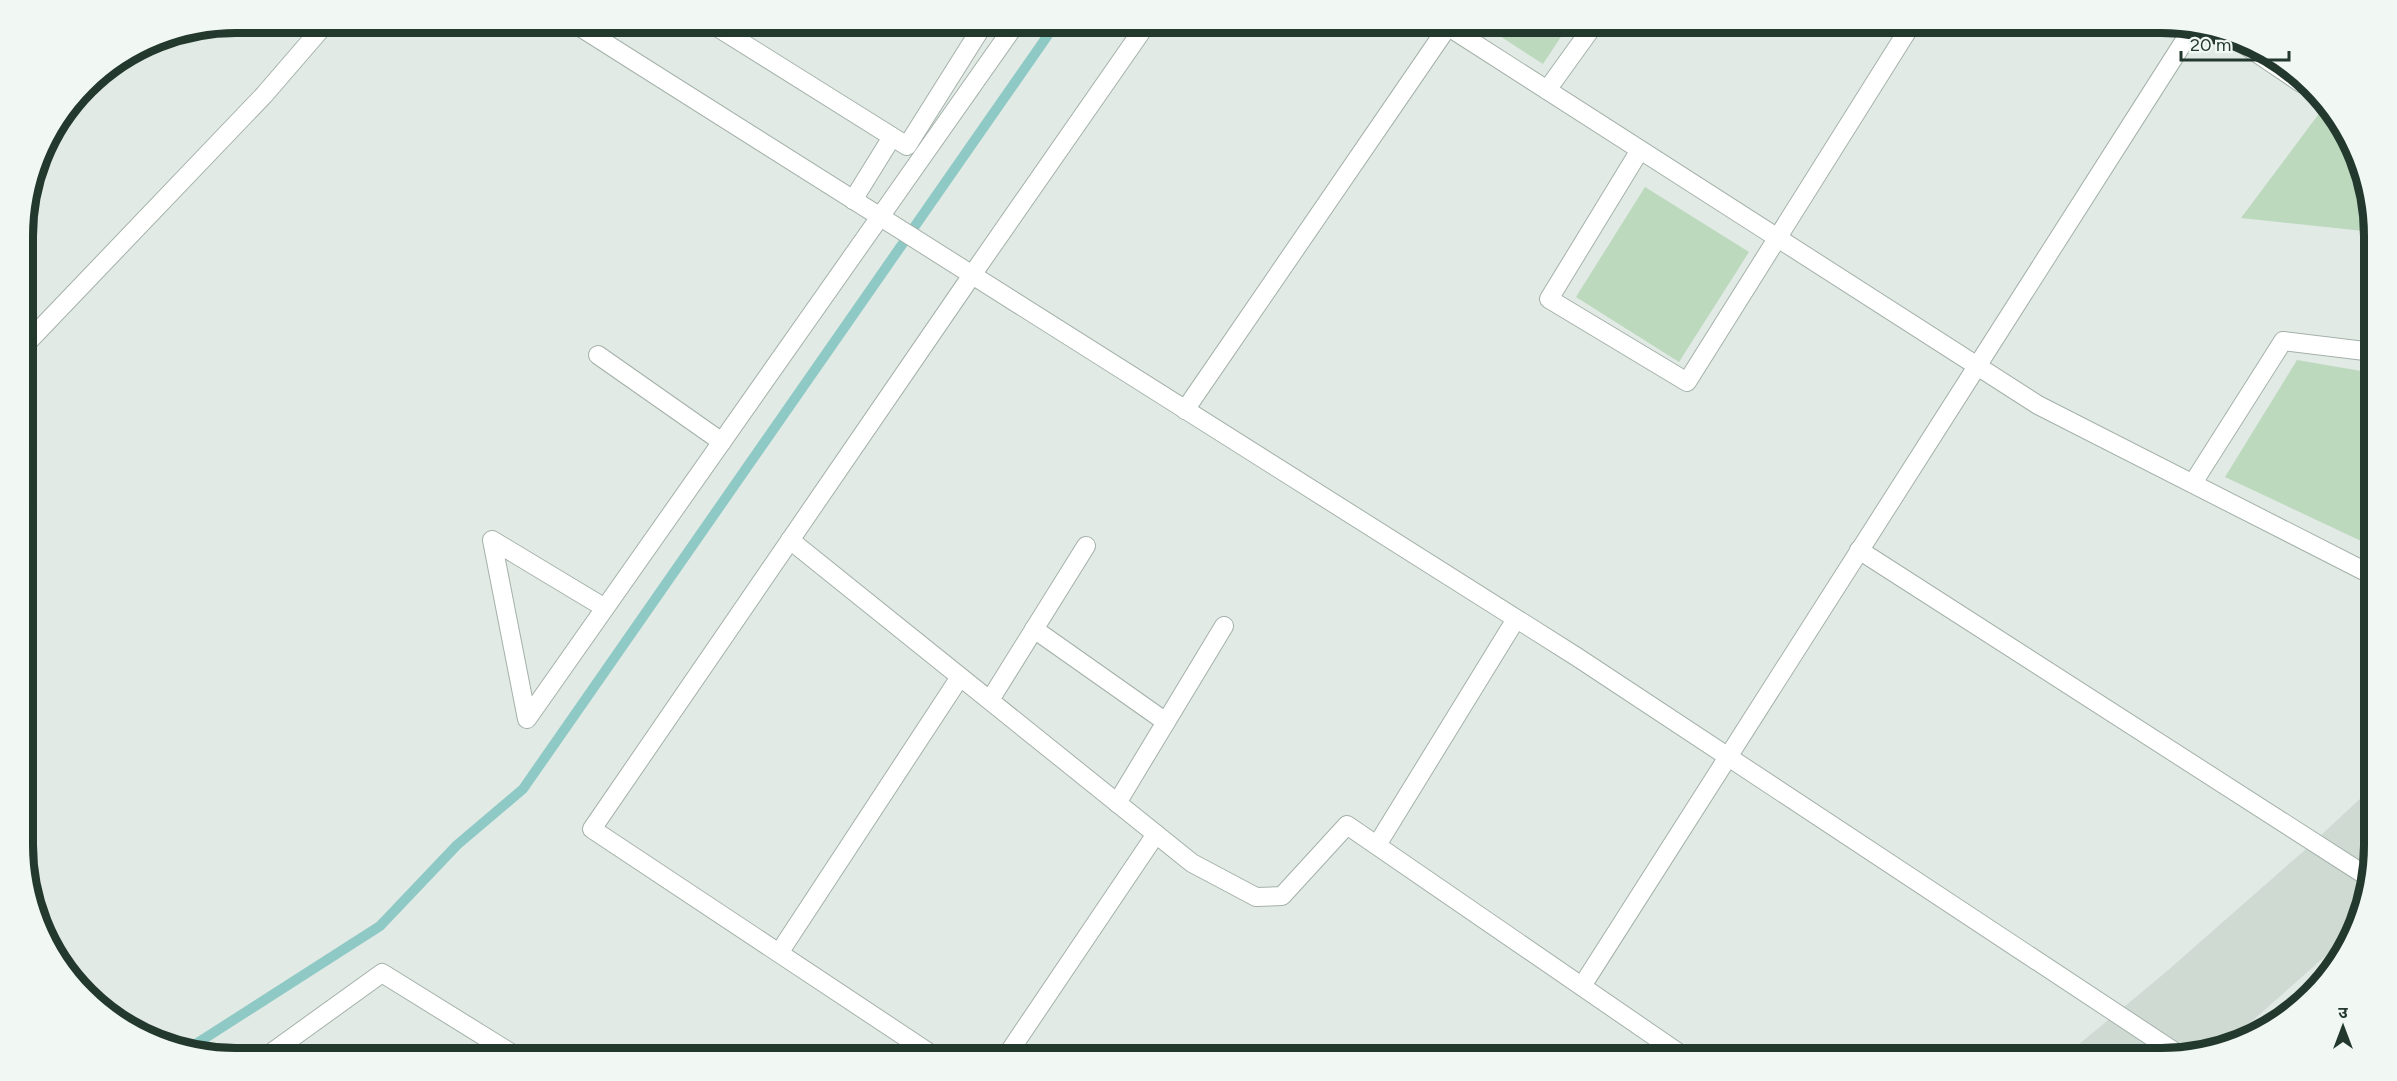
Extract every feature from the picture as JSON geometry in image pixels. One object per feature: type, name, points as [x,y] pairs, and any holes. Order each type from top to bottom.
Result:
[{"type":"street","points":[[33,337],[264,95],[318,33]]},
{"type":"street","points":[[589,33],[1516,619],[2169,1048]]},
{"type":"street","points":[[727,33],[908,146],[978,33]]},
{"type":"street","points":[[605,608],[492,540],[527,719],[722,442],[887,221],[1010,33]]},
{"type":"street","points":[[922,1048],[592,829],[1140,33]]},
{"type":"street","points":[[1185,410],[1441,33]]},
{"type":"street","points":[[1461,33],[2038,405],[2364,571]]},
{"type":"street","points":[[1547,90],[1588,33]]},
{"type":"street","points":[[1640,150],[1549,299],[1687,382],[1906,33]]},
{"type":"street","points":[[1582,987],[2188,35]]},
{"type":"street","points":[[853,200],[892,137]]},
{"type":"street","points":[[2193,483],[2283,341],[2364,351]]},
{"type":"street","points":[[598,355],[722,442]]},
{"type":"street","points":[[790,540],[1192,863],[1256,897],[1282,896],[1347,825],[1671,1048]]},
{"type":"street","points":[[990,700],[1086,546]]},
{"type":"street","points":[[1859,550],[2362,873]]},
{"type":"street","points":[[1377,846],[1516,619]]},
{"type":"street","points":[[1118,803],[1224,626]]},
{"type":"street","points":[[1034,629],[1166,722]]},
{"type":"street","points":[[779,953],[960,677]]},
{"type":"street","points":[[1012,1048],[1156,834]]},
{"type":"street","points":[[279,1048],[382,973],[503,1048]]},
{"type":"shaded area","points":[[2364,795],[2364,858],[2360,885],[2349,923],[2343,935],[2337,946],[2241,1031],[2201,1044],[2174,1048],[2074,1048],[2166,972]]},
{"type":"green space","points":[[1495,33],[1563,33],[1543,64]]},
{"type":"green space","points":[[2321,111],[2349,158],[2357,183],[2364,231],[2241,218]]},
{"type":"green space","points":[[1645,187],[1749,252],[1679,362],[1576,297]]},
{"type":"green space","points":[[2297,360],[2364,371],[2364,542],[2225,477]]},
{"type":"waterway","points":[[196,1044],[380,926],[457,845],[523,789],[1049,33]]}]
